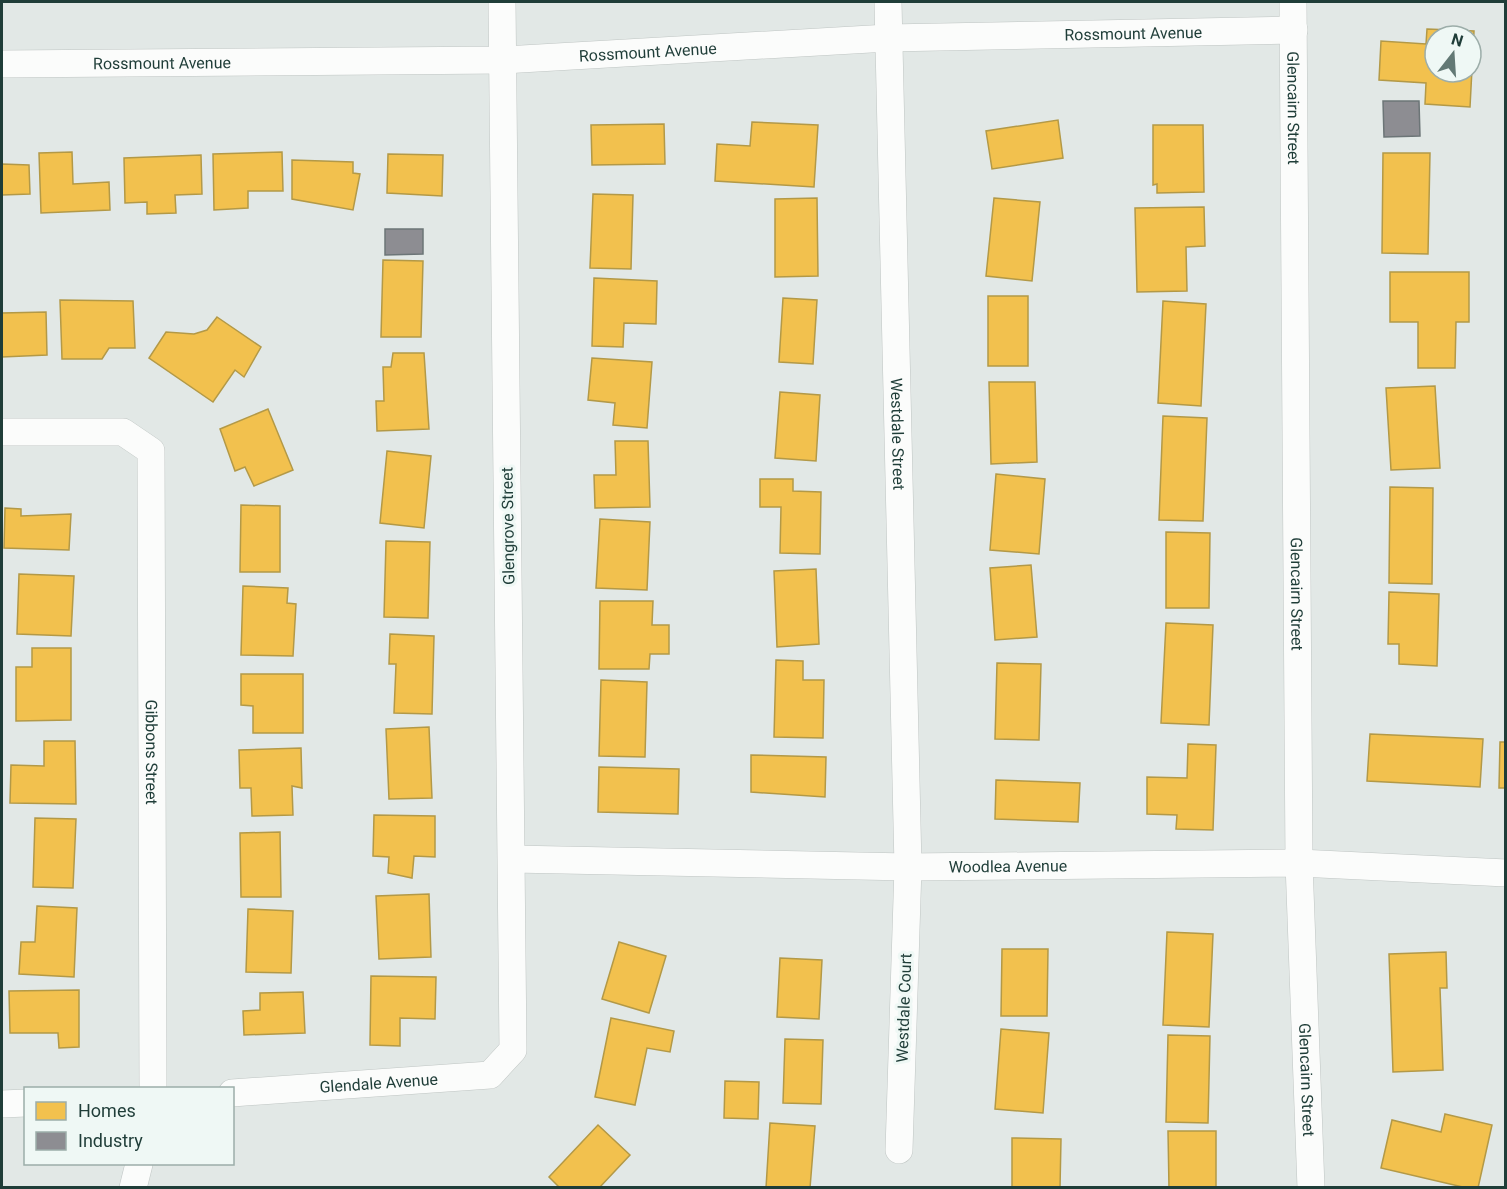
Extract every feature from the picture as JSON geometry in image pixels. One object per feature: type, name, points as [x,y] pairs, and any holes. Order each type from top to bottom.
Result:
[{"type":"street","name":"Glengrove Street","points":[[502,2],[513,1050]]},
{"type":"street","name":"Westdale Street","points":[[888,2],[908,867]]},
{"type":"street","name":"Glencairn Street","points":[[1293,2],[1299,863],[1311,1188]]},
{"type":"street","name":"Rossmount Avenue","points":[[2,64],[503,60],[888,38],[1294,30]]},
{"type":"street","name":"Gibbons Street","points":[[2,432],[123,432],[151,452],[153,1087]]},
{"type":"street","name":"Woodlea Avenue","points":[[512,859],[908,867],[1299,863],[1506,873]]},
{"type":"street","name":"Westdale Court","points":[[899,1150],[908,867]]},
{"type":"street","name":"Glendale Avenue","points":[[234,1094],[490,1075],[513,1050]]},
{"type":"street","points":[[2,1104],[24,1103]]},
{"type":"street","points":[[133,1188],[139,1165]]},
{"type":"building: Homes","points":[[1381,41],[1423,44],[1423,83],[1379,80]]},
{"type":"building: Homes","points":[[1426,84],[1471,84],[1470,107],[1425,104]]},
{"type":"building: Homes","points":[[1058,120],[1063,158],[992,169],[986,131]]},
{"type":"building: Homes","points":[[752,122],[818,125],[814,187],[715,181],[717,144],[750,146]]},
{"type":"building: Homes","points":[[664,124],[665,164],[592,165],[591,125]]},
{"type":"building: Homes","points":[[1153,125],[1203,125],[1204,192],[1157,193],[1157,184],[1153,185]]},
{"type":"building: Homes","points":[[72,152],[73,184],[109,182],[110,210],[41,213],[39,153]]},
{"type":"building: Homes","points":[[282,152],[283,191],[248,191],[248,208],[214,210],[213,154]]},
{"type":"building: Homes","points":[[1383,153],[1430,153],[1428,254],[1382,253]]},
{"type":"building: Homes","points":[[388,154],[443,155],[442,196],[387,193]]},
{"type":"building: Homes","points":[[201,155],[202,194],[175,195],[176,213],[147,214],[147,202],[125,203],[124,158]]},
{"type":"building: Homes","points":[[292,160],[353,162],[353,173],[360,174],[353,210],[292,199]]},
{"type":"building: Homes","points":[[2,164],[29,165],[30,194],[2,195]]},
{"type":"building: Homes","points":[[593,194],[633,195],[631,269],[590,268]]},
{"type":"building: Homes","points":[[817,198],[818,276],[775,277],[775,199]]},
{"type":"building: Homes","points":[[994,198],[1040,202],[1032,281],[986,276]]},
{"type":"building: Homes","points":[[1204,207],[1205,246],[1186,247],[1187,291],[1137,292],[1135,208]]},
{"type":"building: Homes","points":[[383,260],[423,261],[421,337],[381,337]]},
{"type":"building: Homes","points":[[1390,272],[1469,272],[1469,322],[1456,322],[1455,368],[1418,368],[1418,322],[1390,322]]},
{"type":"building: Homes","points":[[594,278],[657,281],[656,324],[624,323],[623,347],[592,346]]},
{"type":"building: Homes","points":[[988,296],[1028,296],[1028,366],[988,366]]},
{"type":"building: Homes","points":[[783,298],[817,300],[813,364],[779,362]]},
{"type":"building: Homes","points":[[60,300],[133,301],[135,348],[109,348],[102,359],[62,359]]},
{"type":"building: Homes","points":[[1163,301],[1206,304],[1201,406],[1158,403]]},
{"type":"building: Homes","points":[[46,312],[47,355],[2,357],[2,313]]},
{"type":"building: Homes","points":[[217,317],[261,347],[244,377],[235,370],[213,402],[149,358],[166,332],[194,334],[207,330]]},
{"type":"building: Homes","points":[[393,353],[424,353],[429,429],[377,431],[376,401],[384,401],[383,367],[391,367]]},
{"type":"building: Homes","points":[[592,358],[652,362],[647,428],[613,425],[615,403],[588,400]]},
{"type":"building: Homes","points":[[989,382],[1035,382],[1037,462],[991,464]]},
{"type":"building: Homes","points":[[1435,386],[1440,468],[1391,470],[1386,388]]},
{"type":"building: Homes","points":[[780,392],[820,395],[816,461],[775,458]]},
{"type":"building: Homes","points":[[268,409],[293,470],[254,486],[245,467],[235,471],[220,429]]},
{"type":"building: Homes","points":[[1163,416],[1207,418],[1203,521],[1159,520]]},
{"type":"building: Homes","points":[[615,441],[648,441],[650,507],[595,508],[594,475],[616,475]]},
{"type":"building: Homes","points":[[387,451],[431,456],[424,528],[380,523]]},
{"type":"building: Homes","points":[[996,474],[1045,479],[1039,554],[990,550]]},
{"type":"building: Homes","points":[[760,479],[793,479],[793,491],[821,492],[820,554],[780,553],[781,507],[760,507]]},
{"type":"building: Homes","points":[[1390,487],[1433,488],[1432,584],[1389,583]]},
{"type":"building: Homes","points":[[241,505],[280,506],[280,572],[240,572]]},
{"type":"building: Homes","points":[[5,508],[21,509],[21,516],[71,514],[69,550],[4,548]]},
{"type":"building: Homes","points":[[600,519],[650,522],[647,590],[596,588]]},
{"type":"building: Homes","points":[[1166,532],[1210,533],[1209,608],[1166,608]]},
{"type":"building: Homes","points":[[386,541],[430,542],[428,618],[384,617]]},
{"type":"building: Homes","points":[[1031,565],[1037,637],[995,640],[990,568]]},
{"type":"building: Homes","points":[[816,569],[819,644],[777,647],[774,571]]},
{"type":"building: Homes","points":[[19,574],[74,576],[71,636],[17,634]]},
{"type":"building: Homes","points":[[243,586],[288,588],[287,603],[296,604],[293,656],[241,655]]},
{"type":"building: Homes","points":[[1389,592],[1439,594],[1437,666],[1399,664],[1399,644],[1388,644]]},
{"type":"building: Homes","points":[[600,601],[653,601],[652,625],[669,625],[669,654],[650,654],[649,669],[599,669]]},
{"type":"building: Homes","points":[[1166,623],[1213,625],[1209,725],[1161,723]]},
{"type":"building: Homes","points":[[390,634],[434,636],[432,714],[394,713],[396,664],[389,664]]},
{"type":"building: Homes","points":[[32,648],[71,648],[71,720],[16,721],[16,667],[32,667]]},
{"type":"building: Homes","points":[[776,660],[803,661],[803,680],[824,680],[823,738],[774,737]]},
{"type":"building: Homes","points":[[997,663],[1041,664],[1039,740],[995,739]]},
{"type":"building: Homes","points":[[241,674],[303,674],[303,733],[253,733],[253,706],[241,705]]},
{"type":"building: Homes","points":[[601,680],[647,682],[645,757],[599,756]]},
{"type":"building: Homes","points":[[429,727],[432,798],[389,799],[386,729]]},
{"type":"building: Homes","points":[[1370,734],[1483,739],[1480,787],[1367,781]]},
{"type":"building: Homes","points":[[44,741],[75,741],[76,804],[10,803],[11,765],[44,766]]},
{"type":"building: Homes","points":[[1500,742],[1506,742],[1506,788],[1499,788]]},
{"type":"building: Homes","points":[[1188,744],[1216,745],[1213,830],[1176,829],[1177,815],[1147,814],[1147,777],[1187,778]]},
{"type":"building: Homes","points":[[301,748],[302,788],[292,786],[293,815],[252,816],[251,788],[240,788],[239,750]]},
{"type":"building: Homes","points":[[751,755],[826,757],[825,797],[751,792]]},
{"type":"building: Homes","points":[[599,767],[679,769],[678,814],[598,812]]},
{"type":"building: Homes","points":[[996,780],[1080,783],[1078,822],[995,819]]},
{"type":"building: Homes","points":[[374,815],[435,816],[435,857],[414,856],[412,878],[388,873],[389,857],[373,856]]},
{"type":"building: Homes","points":[[35,818],[76,819],[73,888],[33,887]]},
{"type":"building: Homes","points":[[280,832],[281,897],[241,897],[240,833]]},
{"type":"building: Homes","points":[[429,894],[431,957],[379,959],[376,896]]},
{"type":"building: Homes","points":[[37,906],[77,908],[74,977],[19,974],[21,942],[35,942]]},
{"type":"building: Homes","points":[[248,909],[293,911],[291,973],[246,972]]},
{"type":"building: Homes","points":[[1167,932],[1213,934],[1209,1027],[1163,1025]]},
{"type":"building: Homes","points":[[619,942],[666,956],[649,1013],[602,999]]},
{"type":"building: Homes","points":[[1002,949],[1048,949],[1047,1016],[1001,1016]]},
{"type":"building: Homes","points":[[1446,952],[1447,988],[1440,988],[1443,1070],[1393,1072],[1389,954]]},
{"type":"building: Homes","points":[[780,958],[822,960],[819,1019],[777,1017]]},
{"type":"building: Homes","points":[[371,976],[436,977],[435,1019],[400,1018],[400,1046],[370,1045]]},
{"type":"building: Homes","points":[[79,990],[79,1047],[59,1048],[58,1033],[10,1033],[9,991]]},
{"type":"building: Homes","points":[[303,992],[305,1033],[244,1035],[243,1011],[260,1010],[260,993]]},
{"type":"building: Homes","points":[[611,1018],[674,1031],[670,1052],[647,1048],[635,1105],[595,1097]]},
{"type":"building: Homes","points":[[1001,1029],[1049,1033],[1043,1113],[995,1109]]},
{"type":"building: Homes","points":[[1168,1035],[1210,1036],[1208,1123],[1166,1122]]},
{"type":"building: Homes","points":[[785,1039],[823,1040],[821,1104],[783,1103]]},
{"type":"building: Homes","points":[[725,1081],[759,1082],[758,1119],[724,1118]]},
{"type":"building: Homes","points":[[1445,1114],[1492,1125],[1478,1188],[1467,1188],[1381,1168],[1392,1120],[1441,1132]]},
{"type":"building: Homes","points":[[770,1123],[815,1126],[810,1188],[766,1188]]},
{"type":"building: Homes","points":[[598,1125],[630,1155],[599,1188],[560,1188],[549,1177]]},
{"type":"building: Homes","points":[[1168,1131],[1216,1131],[1216,1188],[1169,1188]]},
{"type":"building: Homes","points":[[1012,1138],[1061,1139],[1060,1188],[1012,1188]]},
{"type":"building: Industry","points":[[1383,101],[1419,101],[1420,136],[1384,137]]},
{"type":"building: Industry","points":[[385,229],[423,229],[423,254],[385,255]]}]
